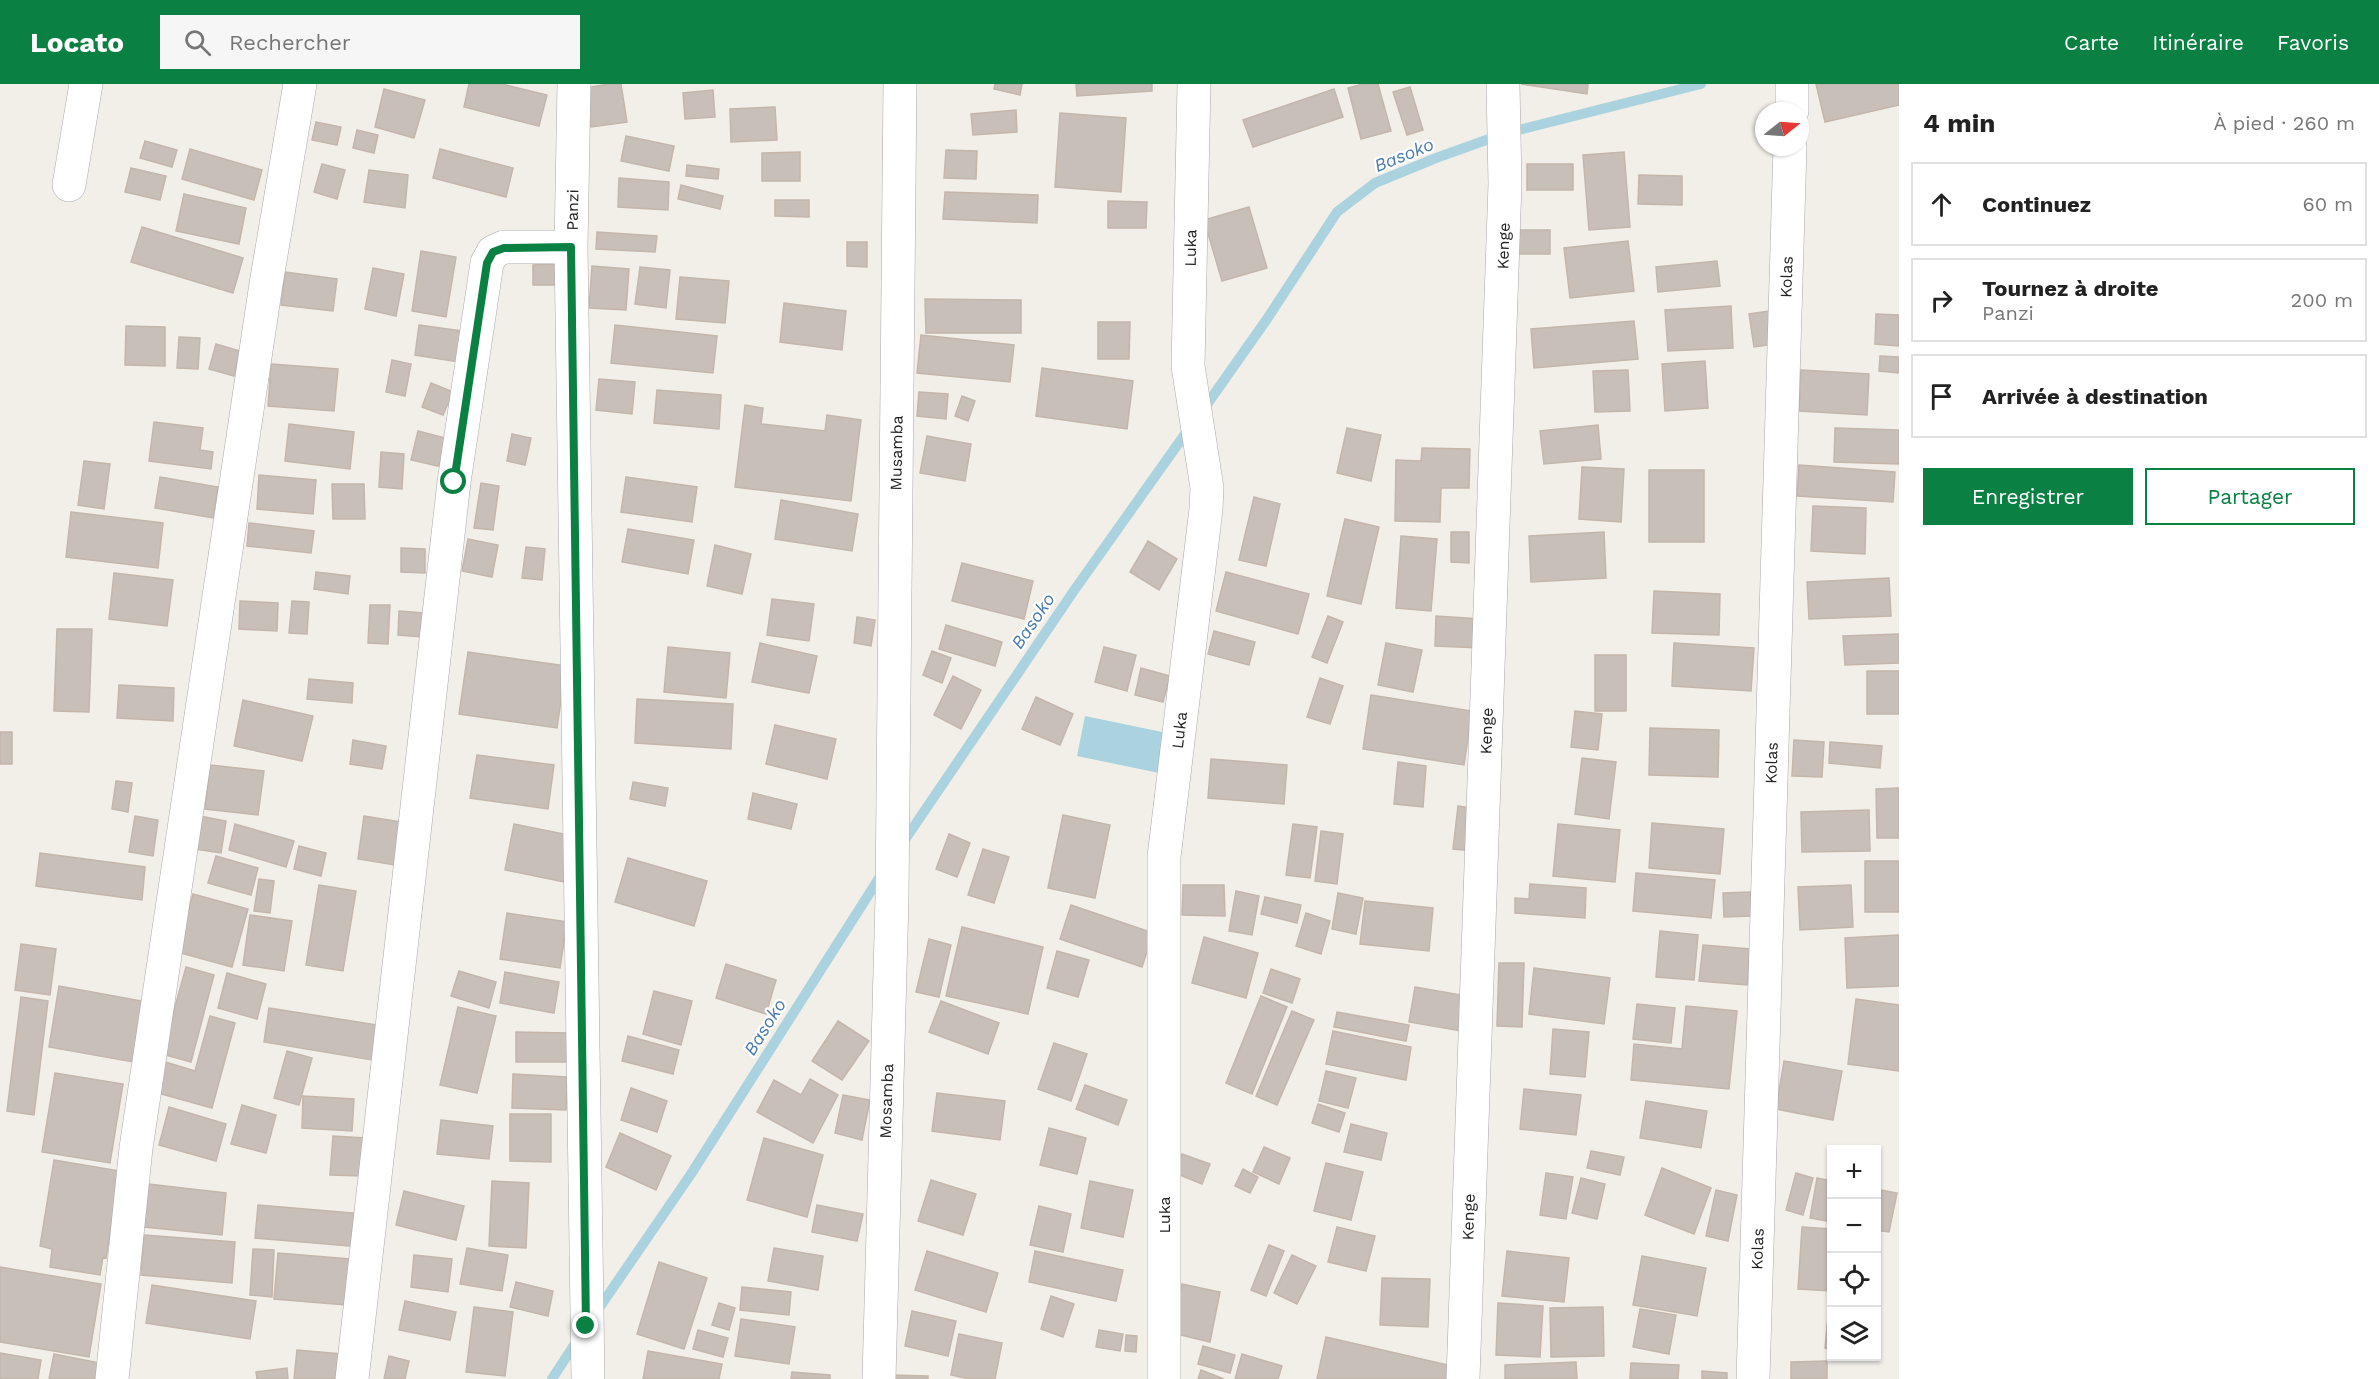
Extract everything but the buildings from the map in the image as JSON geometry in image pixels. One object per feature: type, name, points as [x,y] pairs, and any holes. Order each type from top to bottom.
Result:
[{"type":"street","points":[[69,185],[86,84]]},
{"type":"street","points":[[112,1379],[136,1148],[266,284],[300,84]]},
{"type":"street","name":"Panzi","points":[[574,84],[571,247],[588,1379]]},
{"type":"street","name":"Musamba","points":[[893,823],[900,84]]},
{"type":"street","name":"Luka","points":[[1164,1379],[1164,856],[1207,488],[1188,366],[1194,84]]},
{"type":"street","name":"Kenge","points":[[1463,1379],[1505,184],[1503,84]]},
{"type":"street","name":"Kolas","points":[[1752,1379],[1790,156]]},
{"type":"street","points":[[352,1379],[454,482],[487,263],[493,252],[504,248],[571,247]]},
{"type":"street","name":"Mosamba","points":[[879,1379],[893,823]]},
{"type":"water","points":[[1085,716],[1167,733],[1159,773],[1077,756]]},
{"type":"waterway","name":"Basoko","points":[[1203,410],[1267,319],[1337,212],[1375,183],[1503,134],[1701,84]]},
{"type":"waterway","name":"Basoko","points":[[902,844],[1073,592],[1190,427]]},
{"type":"waterway","name":"Basoko","points":[[595,1314],[691,1174],[883,872]]},
{"type":"waterway","name":"Basoko","points":[[552,1379],[578,1339]]},
{"type":"route","points":[[454,482],[487,263],[493,252],[504,248],[571,247],[586,1326]]}]
